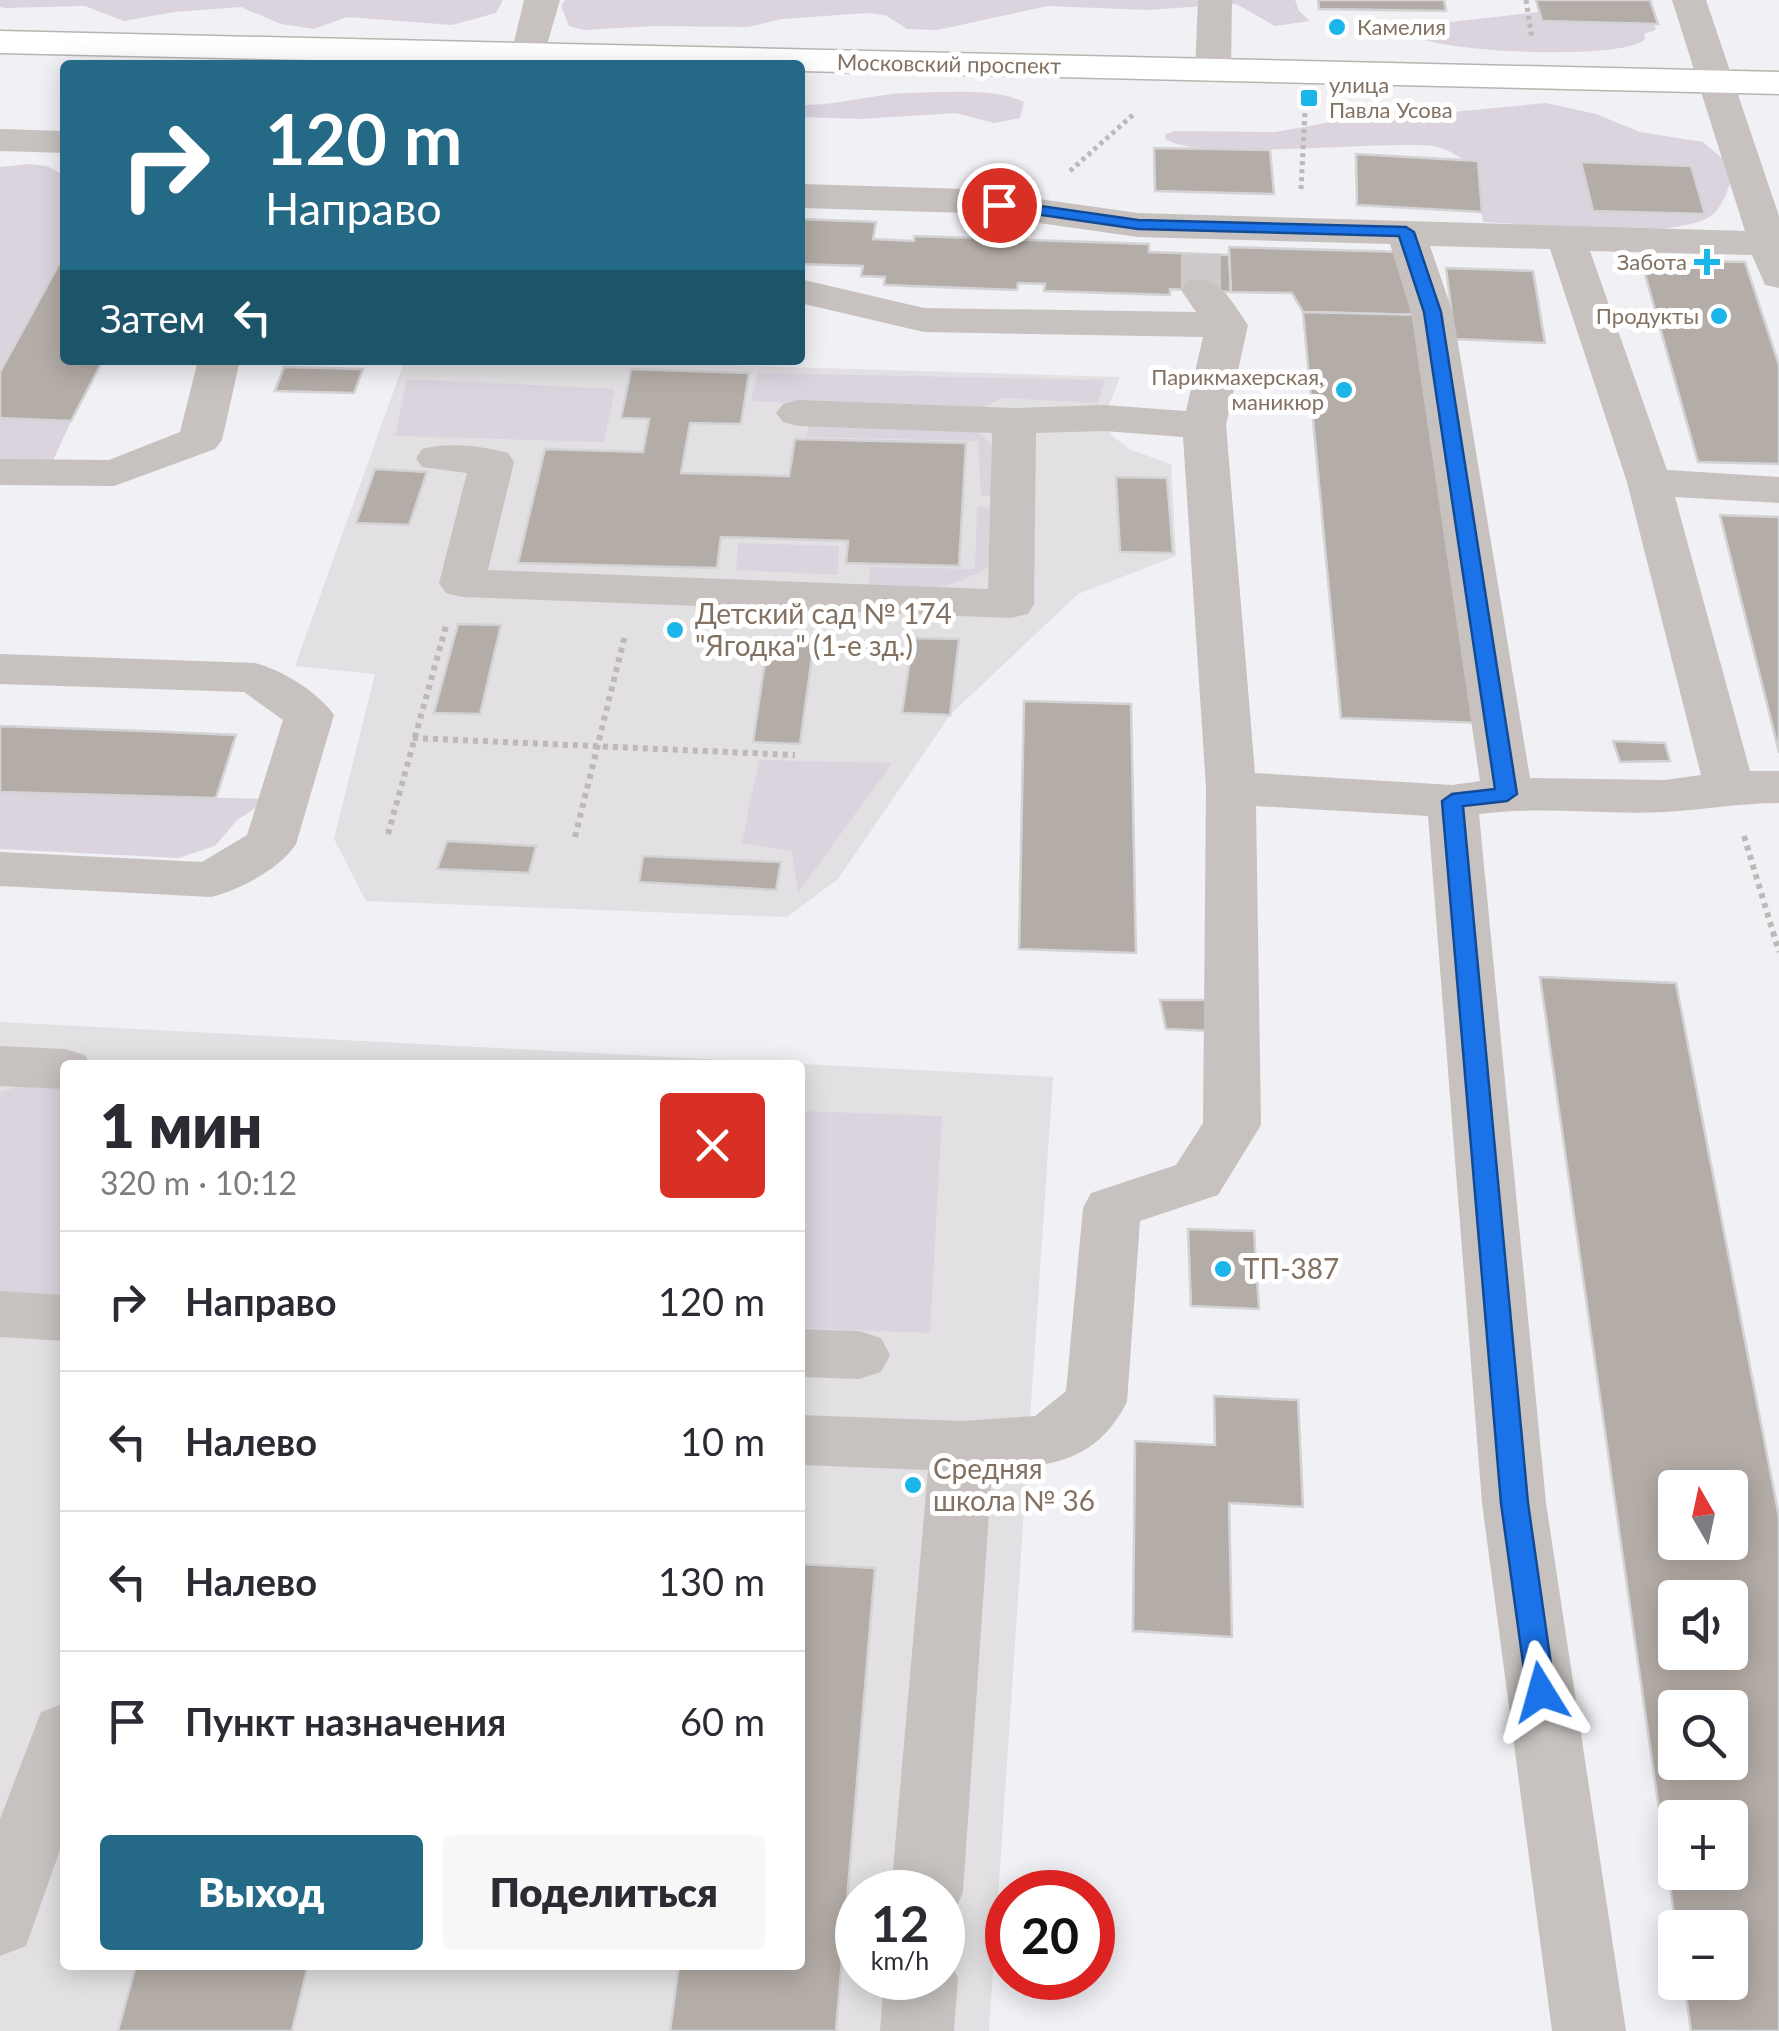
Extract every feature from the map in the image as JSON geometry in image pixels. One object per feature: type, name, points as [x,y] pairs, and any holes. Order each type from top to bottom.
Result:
[{"type":"main road","name":"Московский проспект","points":[[0,42],[770,60]]},
{"type":"main road","name":"Московский проспект","points":[[805,61],[1779,84]]},
{"type":"street","points":[[528,54],[542,0]]},
{"type":"street","points":[[1213,71],[1215,0]]},
{"type":"street","points":[[805,292],[924,320],[1208,274],[1299,230],[1566,238],[1774,260],[1690,0]]},
{"type":"street","points":[[0,140],[60,142]]},
{"type":"street","points":[[805,160],[930,164]]},
{"type":"street","points":[[805,196],[970,201],[1138,224],[1208,274]]},
{"type":"street","points":[[1406,232],[1432,312],[1480,798],[1514,1503],[1590,2031]]},
{"type":"street","points":[[1566,238],[1649,482],[1729,787]]},
{"type":"street","points":[[805,1440],[962,1446],[1049,1441],[1096,1402],[1112,1208],[1196,1180],[1232,1126],[1232,788],[1204,425],[1208,274]]},
{"type":"street","points":[[0,472],[114,474],[200,440],[218,365]]},
{"type":"street","points":[[798,413],[1014,421],[1104,418],[1204,425]]},
{"type":"street","points":[[438,458],[492,462],[462,583],[1011,604],[1014,421]]},
{"type":"street","points":[[1649,482],[1779,490]]},
{"type":"street","points":[[0,669],[255,678],[309,715],[270,844],[211,880],[0,868]]},
{"type":"street","points":[[1232,788],[1480,798],[1665,796],[1729,787],[1779,787]]},
{"type":"street","points":[[0,1314],[60,1318]]},
{"type":"street","points":[[805,1352],[860,1355]]},
{"type":"street","points":[[929,1870],[962,1446]]},
{"type":"street","points":[[0,1922],[60,1748]]},
{"type":"street","points":[[916,2031],[919,2000]]},
{"type":"path","points":[[1526,0],[1534,48]]},
{"type":"path","points":[[1299,230],[1305,102]]},
{"type":"path","points":[[1028,209],[1144,105]]},
{"type":"path","points":[[388,834],[462,583]]},
{"type":"path","points":[[575,838],[636,590]]},
{"type":"path","points":[[414,738],[795,755]]},
{"type":"path","points":[[1729,787],[1779,952]]},
{"type":"shaded area","points":[[0,0],[503,0],[496,13],[452,25],[347,17],[314,29],[281,24],[241,7],[124,21],[85,6],[5,8],[0,7]]},
{"type":"shaded area","points":[[565,0],[1295,0],[1299,11],[1310,21],[1275,26],[1236,4],[1147,10],[1048,6],[937,30],[907,29],[885,15],[868,13],[782,19],[748,27],[584,30],[569,26],[561,6]]},
{"type":"shaded area","points":[[1537,0],[1649,10],[1656,30],[1644,34],[1645,39],[1631,46],[1572,52],[1464,47],[1420,38],[1424,30],[1441,23],[1539,12]]},
{"type":"shaded area","points":[[982,93],[1024,102],[1020,118],[994,123],[956,113],[861,119],[805,117],[805,105],[878,96]]},
{"type":"shaded area","points":[[1546,103],[1596,114],[1640,132],[1703,142],[1723,159],[1730,183],[1720,206],[1711,216],[1692,224],[1665,228],[1601,229],[1483,222],[1474,166],[1439,147],[1210,149],[1181,145],[1165,138],[1174,131],[1275,132],[1382,113],[1432,114]]},
{"type":"shaded area","points":[[30,164],[47,166],[60,173],[60,263],[0,372],[0,167]]},
{"type":"shaded area","name":"Детский сад № 174 \"Ягодка\" (1-е зд.)","points":[[403,365],[718,365],[1120,377],[1104,418],[1111,435],[1131,450],[1171,464],[1176,556],[1078,594],[950,715],[838,879],[787,917],[366,901],[334,839],[375,674],[295,666]]},
{"type":"shaded area","points":[[758,373],[1105,380],[1098,403],[1004,398],[976,410],[751,401]]},
{"type":"shaded area","points":[[407,379],[615,389],[604,442],[395,436]]},
{"type":"shaded area","points":[[0,418],[71,421],[50,467],[0,466]]},
{"type":"shaded area","points":[[809,426],[976,431],[991,444],[992,496],[981,495],[978,441],[806,437]]},
{"type":"shaded area","points":[[977,507],[992,508],[992,565],[933,588],[869,588],[870,567],[975,569]]},
{"type":"shaded area","points":[[738,543],[839,546],[838,575],[736,570]]},
{"type":"shaded area","points":[[759,760],[892,763],[798,893],[792,851],[742,843]]},
{"type":"shaded area","points":[[0,792],[269,799],[237,820],[215,846],[179,858],[0,849]]},
{"type":"shaded area","name":"Средняя школа № 36","points":[[0,1022],[728,1060],[60,1060],[60,1970],[805,1970],[805,1064],[1053,1077],[1000,1870],[985,1870],[985,2000],[991,2000],[989,2031],[0,2031]]},
{"type":"shaded area","points":[[33,1082],[60,1082],[60,1303],[0,1299],[0,1092]]},
{"type":"shaded area","points":[[805,1111],[942,1116],[930,1333],[805,1328]]},
{"type":"building","points":[[1318,0],[1444,0],[1446,11],[1319,9]]},
{"type":"building","points":[[1536,0],[1650,0],[1658,24],[1542,21]]},
{"type":"building","points":[[1154,148],[1270,150],[1274,194],[1155,191]]},
{"type":"building","points":[[1356,154],[1478,161],[1482,212],[1357,205]]},
{"type":"building","points":[[1581,162],[1691,166],[1705,214],[1593,211]]},
{"type":"building","points":[[805,219],[876,222],[873,239],[914,241],[914,236],[1149,244],[1149,252],[1229,255],[1231,292],[1170,289],[1170,295],[1044,291],[1045,284],[1018,283],[1017,290],[884,285],[885,277],[861,276],[863,266],[805,264]]},
{"type":"building","points":[[1229,247],[1404,252],[1422,315],[1303,312],[1292,293],[1231,292]]},
{"type":"building","points":[[1641,260],[1745,262],[1779,365],[1779,464],[1698,462]]},
{"type":"building","points":[[60,262],[60,365],[100,365],[71,421],[0,418],[0,372]]},
{"type":"building","points":[[1446,268],[1533,271],[1545,343],[1455,339]]},
{"type":"building","points":[[1303,312],[1422,315],[1483,723],[1341,718]]},
{"type":"building","points":[[284,367],[363,369],[354,393],[275,391]]},
{"type":"building","points":[[631,369],[749,373],[741,424],[690,423],[681,473],[789,476],[795,439],[966,443],[959,566],[846,563],[848,541],[721,537],[717,568],[518,563],[545,449],[643,452],[649,419],[621,418]]},
{"type":"building","points":[[375,469],[427,472],[409,525],[356,523]]},
{"type":"building","points":[[1116,477],[1167,478],[1173,553],[1120,552]]},
{"type":"building","points":[[1720,515],[1779,517],[1779,753],[1773,728]]},
{"type":"building","points":[[458,624],[501,625],[480,714],[434,713]]},
{"type":"building","points":[[913,638],[959,639],[950,715],[902,713]]},
{"type":"building","points":[[768,641],[814,642],[800,744],[753,742]]},
{"type":"building","points":[[1024,701],[1131,704],[1136,953],[1019,949]]},
{"type":"building","points":[[0,726],[236,735],[216,798],[0,792]]},
{"type":"building","points":[[1613,741],[1665,743],[1670,761],[1620,762]]},
{"type":"building","points":[[447,841],[536,846],[529,873],[437,869]]},
{"type":"building","points":[[643,856],[781,862],[776,890],[639,882]]},
{"type":"building","points":[[1540,977],[1676,983],[1779,1517],[1779,2031],[1691,2031],[1687,2000],[1748,2000],[1748,1910],[1673,1910],[1671,1890],[1748,1890],[1748,1800],[1658,1802]]},
{"type":"building","points":[[1160,1000],[1205,1000],[1211,1031],[1166,1029]]},
{"type":"building","name":"ТП-387","points":[[1188,1229],[1254,1231],[1259,1309],[1191,1306]]},
{"type":"building","points":[[1214,1396],[1298,1400],[1303,1507],[1229,1503],[1232,1637],[1133,1631],[1135,1441],[1215,1445]]},
{"type":"building","points":[[805,1564],[875,1568],[850,1870],[835,1870],[836,2031],[670,2031],[678,1970],[805,1970]]},
{"type":"building","points":[[135,1970],[307,1970],[292,2031],[118,2031]]},
{"type":"tunnel","points":[[1201,254],[1201,290]]},
{"type":"place","name":"Камелия","points":[[1337,27]]},
{"type":"place","name":"улица Павла Усова","points":[[1309,98]]},
{"type":"place","name":"Забота","points":[[1707,262]]},
{"type":"place","name":"Продукты","points":[[1719,316]]},
{"type":"place","name":"Парикмахерская, маникюр","points":[[1344,390]]},
{"type":"place","name":"Детский сад № 174 \"Ягодка\" (1-е зд.)","points":[[675,630]]},
{"type":"place","name":"ТП-387","points":[[1223,1269]]},
{"type":"place","name":"Средняя школа № 36","points":[[913,1485]]},
{"type":"route","points":[[999,205],[1138,224],[1406,232],[1432,312],[1507,794],[1452,801],[1514,1503],[1541,1692]]}]
